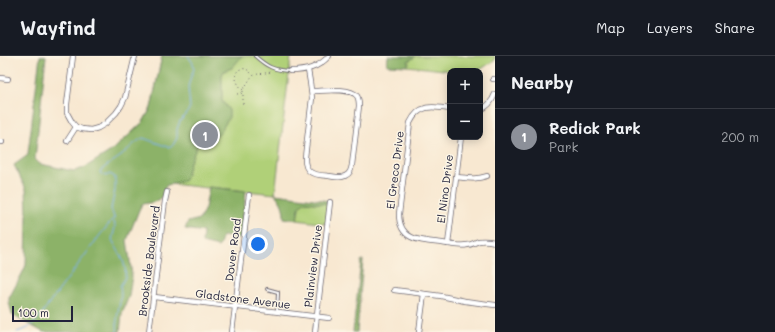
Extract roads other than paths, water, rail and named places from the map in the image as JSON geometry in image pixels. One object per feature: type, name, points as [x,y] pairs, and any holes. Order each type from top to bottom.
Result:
[{"type":"street","points":[[73,56],[67,113],[76,127],[91,130],[105,124],[123,103],[135,56]]},
{"type":"street","points":[[290,71],[308,70],[322,63],[329,56]]},
{"type":"street","points":[[308,70],[312,98],[305,158],[306,169],[316,175],[343,177],[351,170],[352,165],[359,106],[358,99],[354,94],[347,91],[312,91]]},
{"type":"street","points":[[0,78],[8,79]]},
{"type":"street","points":[[483,109],[487,107],[495,94]]},
{"type":"street","name":"El Greco Drive","points":[[447,109],[428,107],[418,111],[412,119],[409,127],[399,214],[400,226],[411,238],[448,244]]},
{"type":"street","points":[[67,141],[76,127]]},
{"type":"street","name":"El Nino Drive","points":[[448,244],[461,140]]},
{"type":"street","points":[[456,177],[479,179],[487,176]]},
{"type":"street","name":"Brookside Boulevard","points":[[150,332],[167,192]]},
{"type":"street","name":"Dover Road","points":[[232,332],[249,195]]},
{"type":"street","name":"Plainview Drive","points":[[315,332],[330,202]]},
{"type":"street","points":[[448,244],[467,245],[481,241],[495,242]]},
{"type":"street","points":[[394,290],[495,305]]},
{"type":"street","points":[[419,332],[424,294]]},
{"type":"street","name":"Gladstone Avenue","points":[[154,297],[329,318]]},
{"type":"lane","points":[[255,56],[269,67],[278,70],[290,71]]},
{"type":"lane","points":[[267,289],[278,292],[277,312]]},
{"type":"waterway","points":[[117,332],[117,321],[121,299],[120,286],[126,273],[122,258],[112,240],[115,227],[111,209],[115,190],[115,177],[110,174],[106,176],[101,174],[100,171],[143,138],[168,147],[173,145],[177,138],[177,129],[180,121],[186,115],[190,107],[188,87],[194,69],[193,63],[188,56]]},
{"type":"waterway","points":[[17,332],[28,328],[37,320],[114,218]]},
{"type":"place","name":"Redick Park","points":[[205,135]]}]
